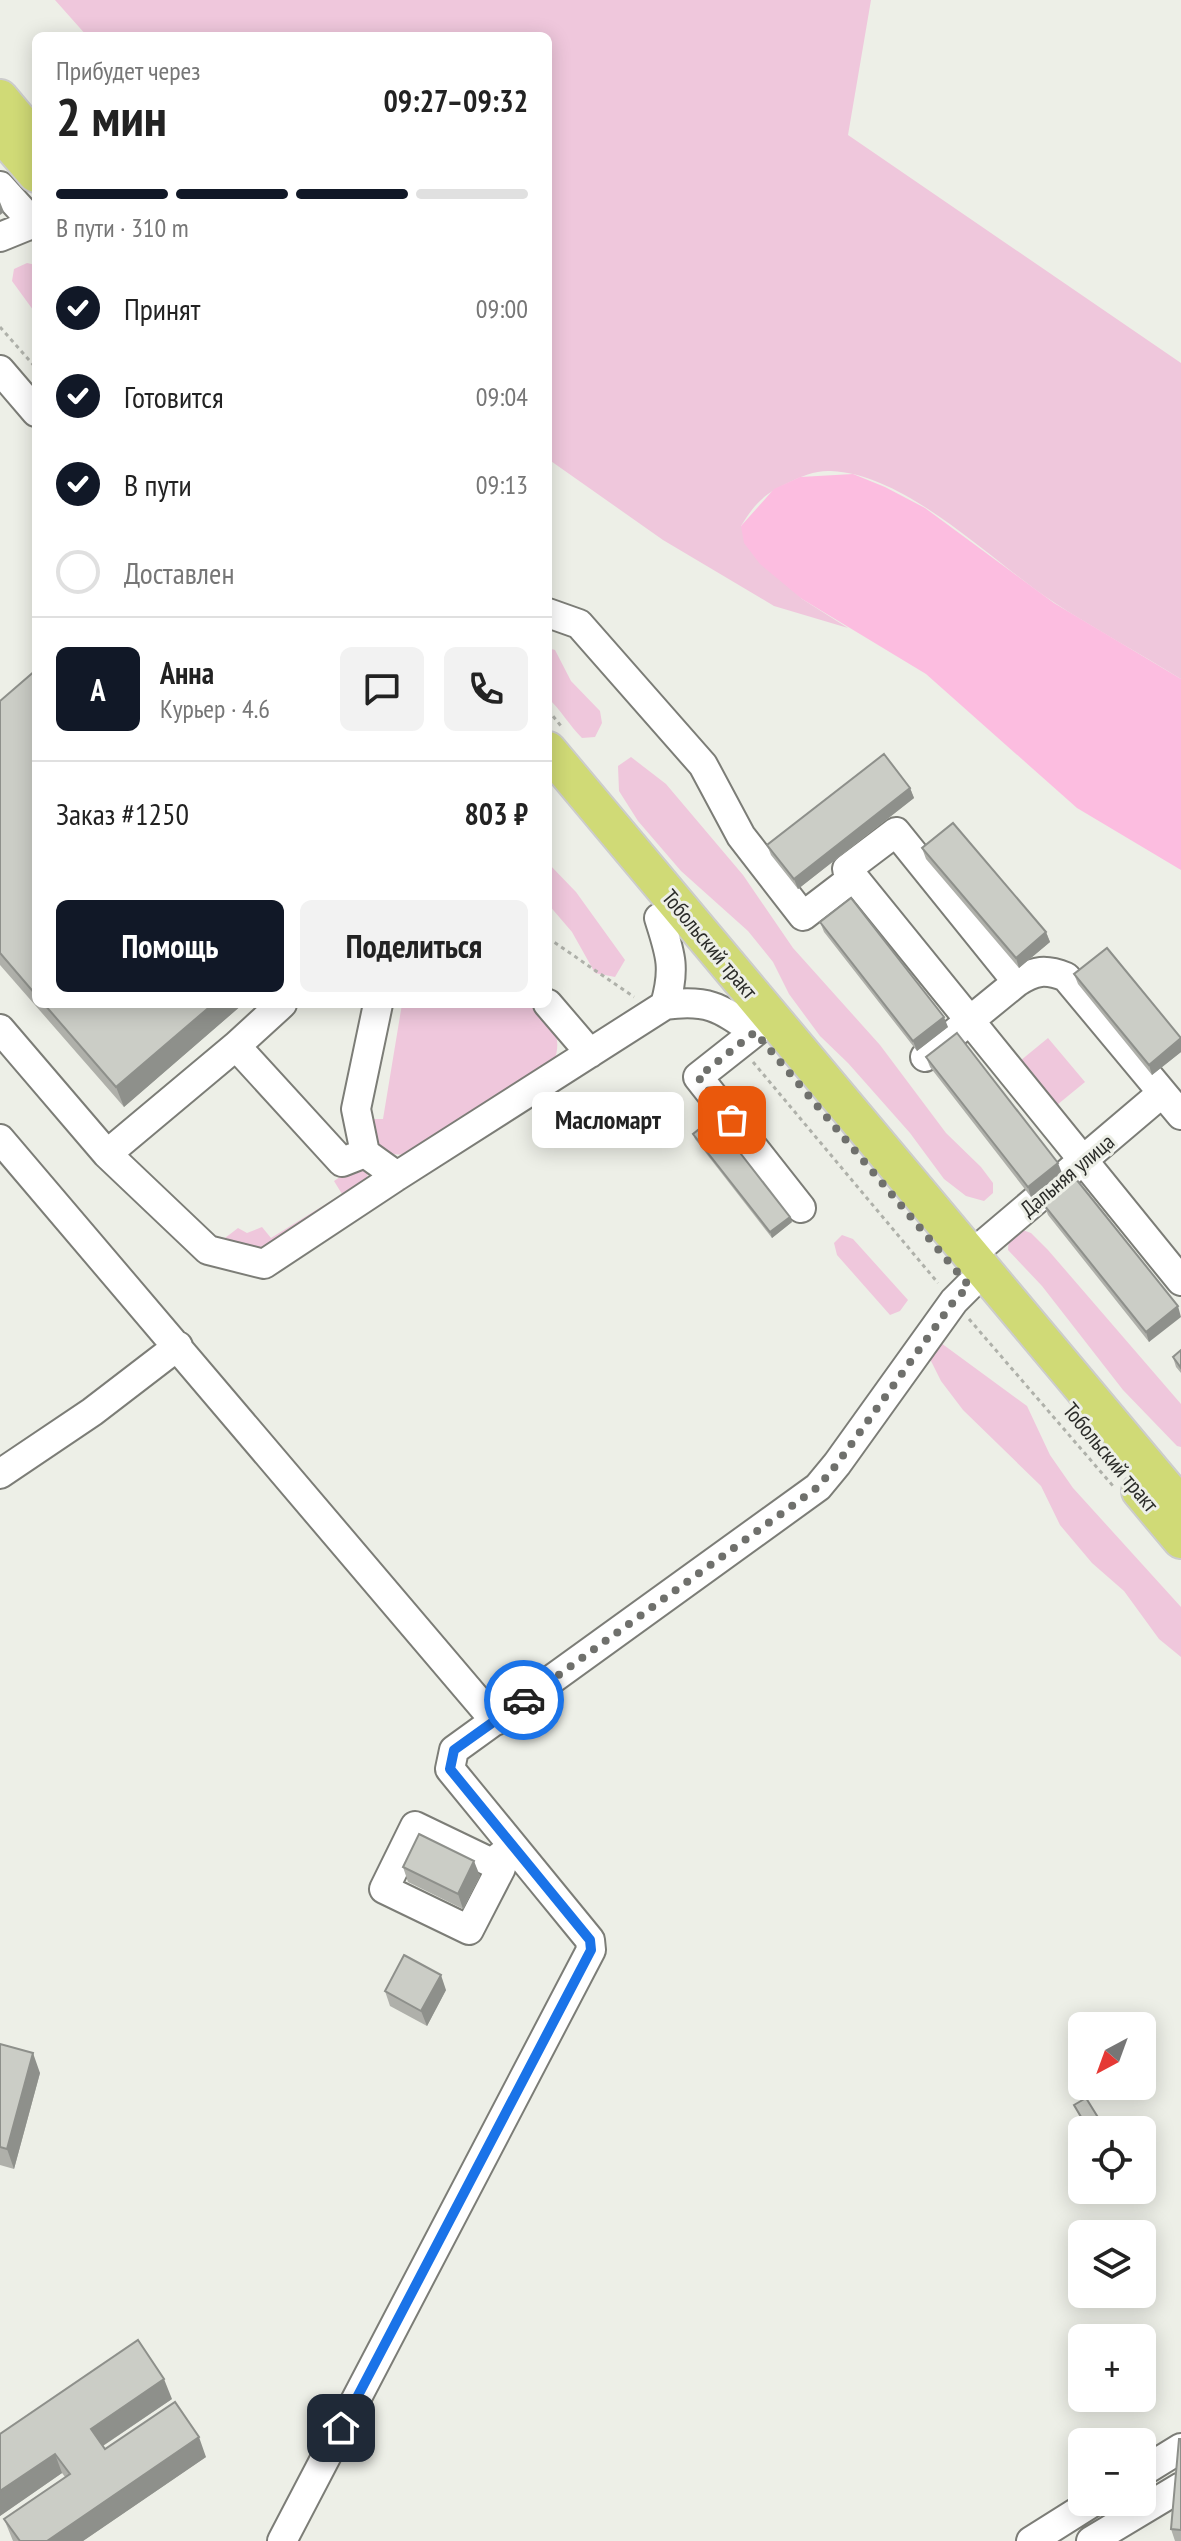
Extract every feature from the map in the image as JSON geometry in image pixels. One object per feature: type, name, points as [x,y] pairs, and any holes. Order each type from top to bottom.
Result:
[{"type":"main road","points":[[0,98],[32,136]]},
{"type":"main road","points":[[0,132],[32,169]]},
{"type":"main road","name":"Тобольский тракт","points":[[552,755],[965,1281],[1181,1540]]},
{"type":"main road","name":"Тобольский тракт","points":[[552,790],[659,918],[747,1038],[965,1281],[1181,1506]]},
{"type":"street","points":[[0,186],[32,223]]},
{"type":"street","points":[[0,237],[32,226]]},
{"type":"street","points":[[0,370],[32,407]]},
{"type":"street","points":[[552,614],[579,624],[703,765],[741,836],[803,916],[854,877]]},
{"type":"street","points":[[1017,982],[896,832],[847,869],[1181,1281]]},
{"type":"street","points":[[657,1010],[673,979],[670,953],[659,918]]},
{"type":"street","points":[[925,1057],[1017,982],[1030,973],[1043,970],[1066,977],[1181,1115]]},
{"type":"street","points":[[0,1029],[107,1154],[208,1250],[264,1264],[657,1010],[689,1001],[719,1007],[747,1038],[698,1077],[801,1208]]},
{"type":"street","points":[[107,1154],[278,1008]]},
{"type":"street","points":[[377,1008],[356,1109],[365,1153],[397,1176]]},
{"type":"street","points":[[551,1008],[590,1053]]},
{"type":"street","points":[[236,1046],[342,1162],[365,1153]]},
{"type":"street","name":"Дальняя улица","points":[[282,2541],[591,1950],[590,1940],[503,1855],[450,1769],[454,1750],[818,1487],[965,1281],[1083,1162],[1162,1093]]},
{"type":"street","points":[[0,1139],[495,1721]]},
{"type":"street","points":[[0,1474],[92,1412],[178,1346]]},
{"type":"street","points":[[1156,2463],[1181,2448]]},
{"type":"street","points":[[1091,2541],[1181,2487]]},
{"type":"street","points":[[1031,2541],[1071,2516]]},
{"type":"path","points":[[0,327],[32,363]]},
{"type":"path","points":[[552,941],[657,1010]]},
{"type":"path","points":[[747,1038],[965,1281],[1119,1493]]},
{"type":"shaded area","points":[[55,0],[871,0],[848,135],[1181,363],[1181,679],[1055,603],[919,504],[890,487],[860,476],[826,471],[799,478],[761,500],[741,526],[802,599],[848,628],[774,606],[663,540],[552,462],[552,32],[83,32]]},
{"type":"shaded area","points":[[32,264],[32,308],[12,281],[14,269]]},
{"type":"shaded area","points":[[853,474],[925,508],[1054,603],[1181,679],[1181,870],[1077,808],[926,674],[802,599],[760,564],[744,543],[741,526],[774,489],[800,477]]},
{"type":"shaded area","points":[[552,649],[571,681],[600,711],[602,723],[595,737],[582,738],[552,702]]},
{"type":"shaded area","points":[[631,757],[666,784],[743,875],[793,948],[880,1045],[946,1133],[981,1167],[993,1183],[993,1193],[984,1201],[966,1196],[944,1179],[910,1133],[820,1036],[789,994],[773,962],[748,931],[681,871],[638,821],[619,791],[618,766]]},
{"type":"shaded area","points":[[552,867],[576,892],[625,960],[615,977],[595,973],[572,932],[552,909]]},
{"type":"shaded area","points":[[401,1008],[535,1008],[553,1030],[557,1043],[554,1062],[413,1154],[394,1154],[376,1144],[367,1119],[383,1119]]},
{"type":"shaded area","points":[[1048,1038],[1085,1082],[1057,1105],[1020,1061]]},
{"type":"shaded area","points":[[355,1167],[367,1172],[368,1181],[270,1245],[246,1247],[225,1238],[238,1228],[247,1233],[262,1227],[271,1238],[342,1194],[334,1181]]},
{"type":"shaded area","points":[[1017,1228],[1031,1233],[1048,1250],[1181,1404],[1181,1447],[1123,1390],[1042,1286],[1008,1250],[1009,1236]]},
{"type":"shaded area","points":[[842,1235],[853,1239],[908,1300],[900,1311],[890,1315],[837,1255],[834,1243]]},
{"type":"shaded area","points":[[941,1343],[1027,1406],[1050,1455],[1073,1488],[1181,1607],[1181,1657],[1159,1639],[1124,1591],[1092,1563],[1060,1525],[1041,1486],[963,1410],[941,1381],[927,1353]]},
{"type":"building","points":[[32,673],[32,990],[0,953],[0,701]]},
{"type":"building","points":[[884,754],[910,788],[794,879],[767,845]]},
{"type":"building","points":[[953,823],[1046,932],[1016,958],[922,848]]},
{"type":"building","points":[[851,898],[944,1017],[913,1041],[820,922]]},
{"type":"building","points":[[1107,948],[1181,1038],[1149,1065],[1074,974]]},
{"type":"building","points":[[47,1008],[208,1008],[116,1087]]},
{"type":"building","points":[[957,1033],[1058,1163],[1028,1187],[926,1057]]},
{"type":"building","points":[[713,1118],[790,1217],[770,1232],[693,1134]]},
{"type":"building","points":[[1076,1179],[1178,1306],[1146,1332],[1044,1205]]},
{"type":"building","points":[[1181,1350],[1181,1368],[1173,1357]]},
{"type":"building","points":[[419,1834],[474,1861],[458,1894],[403,1867]]},
{"type":"building","points":[[404,1955],[441,1975],[421,2011],[385,1991]]},
{"type":"building","points":[[0,2044],[33,2053],[7,2149],[0,2147]]},
{"type":"building","points":[[1087,2100],[1097,2116],[1080,2116],[1074,2105]]},
{"type":"building","points":[[138,2340],[164,2379],[91,2429],[105,2449],[175,2402],[199,2437],[47,2541],[20,2541],[4,2519],[70,2474],[55,2454],[0,2491],[0,2434]]},
{"type":"building","points":[[1181,2439],[1181,2530],[1171,2529]]},
{"type":"way so far","points":[[524,1700],[818,1487],[954,1301],[969,1286],[755,1032],[698,1077],[732,1120]]},
{"type":"place","name":"Масломарт","points":[[732,1120]]},
{"type":"route","points":[[341,2428],[591,1950],[590,1940],[450,1769],[454,1750],[524,1700]]}]
